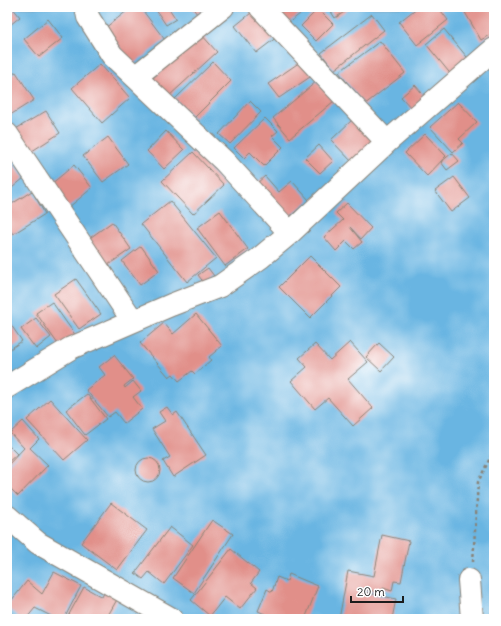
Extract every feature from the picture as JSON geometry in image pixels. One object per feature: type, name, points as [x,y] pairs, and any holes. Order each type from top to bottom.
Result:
[{"type":"street","points":[[86,7],[88,17],[112,55],[224,161],[290,234]]},
{"type":"street","points":[[135,77],[223,7]]},
{"type":"street","points":[[260,7],[387,142]]},
{"type":"street","points":[[7,387],[71,348],[171,305],[220,286],[260,258],[290,234],[387,142],[494,49]]},
{"type":"street","points":[[7,134],[133,321]]},
{"type":"street","points":[[7,516],[38,543],[172,619]]},
{"type":"street","points":[[469,580],[472,619]]},
{"type":"path","points":[[469,580],[473,566],[478,482],[491,456],[494,454]]},
{"type":"water","points":[[7,7],[494,7],[494,619],[7,619]]},
{"type":"building","points":[[7,7],[12,7],[20,17],[10,25],[7,21]]},
{"type":"building","points":[[132,7],[140,7],[165,40],[133,64],[105,28]]},
{"type":"building","points":[[154,7],[168,7],[176,19],[166,25]]},
{"type":"building","points":[[192,7],[208,7],[197,14]]},
{"type":"building","points":[[268,7],[309,7],[287,24]]},
{"type":"building","points":[[328,7],[352,7],[335,18]]},
{"type":"building","points":[[418,7],[438,7],[448,20],[417,45],[399,22]]},
{"type":"building","points":[[465,7],[494,7],[494,32],[481,40],[463,9]]},
{"type":"building","points":[[256,9],[277,37],[256,53],[235,26]]},
{"type":"building","points":[[318,9],[333,24],[316,41],[301,26]]},
{"type":"building","points":[[372,14],[384,30],[334,70],[321,53]]},
{"type":"building","points":[[48,19],[63,38],[39,57],[24,39]]},
{"type":"building","points":[[444,29],[471,62],[453,77],[426,44]]},
{"type":"building","points":[[201,34],[217,52],[169,96],[153,78]]},
{"type":"building","points":[[380,41],[405,73],[364,105],[339,72]]},
{"type":"building","points":[[303,60],[313,75],[279,98],[268,84]]},
{"type":"building","points":[[213,62],[231,81],[194,118],[175,99]]},
{"type":"building","points":[[100,64],[130,98],[102,123],[72,88]]},
{"type":"building","points":[[16,72],[34,100],[7,117],[7,78]]},
{"type":"building","points":[[317,81],[334,101],[290,138],[273,118]]},
{"type":"building","points":[[415,85],[428,100],[415,112],[401,97]]},
{"type":"building","points":[[250,101],[261,112],[230,144],[219,134]]},
{"type":"building","points":[[458,102],[477,122],[459,139],[463,143],[453,152],[430,127]]},
{"type":"building","points":[[46,111],[60,133],[29,153],[14,130]]},
{"type":"building","points":[[265,118],[278,131],[272,136],[283,147],[264,166],[250,152],[244,158],[234,148]]},
{"type":"building","points":[[353,119],[376,144],[354,164],[331,140]]},
{"type":"building","points":[[166,131],[184,150],[164,169],[147,151]]},
{"type":"building","points":[[425,134],[446,156],[427,176],[405,153]]},
{"type":"building","points":[[108,137],[128,164],[103,182],[83,156]]},
{"type":"building","points":[[319,145],[333,161],[320,173],[305,158]]},
{"type":"building","points":[[193,152],[224,185],[193,214],[162,181]]},
{"type":"building","points":[[452,153],[459,161],[447,170],[441,162]]},
{"type":"building","points":[[10,160],[24,178],[7,192],[7,162]]},
{"type":"building","points":[[74,165],[92,188],[68,208],[50,185]]},
{"type":"building","points":[[265,176],[279,192],[292,181],[309,200],[287,219],[256,184]]},
{"type":"building","points":[[454,177],[470,198],[451,212],[435,191]]},
{"type":"building","points":[[32,191],[45,214],[13,234],[7,226],[7,207]]},
{"type":"building","points":[[170,201],[216,258],[187,282],[141,224]]},
{"type":"building","points":[[347,203],[371,228],[361,239],[350,227],[362,242],[354,249],[346,241],[336,251],[324,237],[343,220],[336,213]]},
{"type":"building","points":[[220,211],[248,249],[225,266],[197,228]]},
{"type":"building","points":[[112,222],[131,249],[105,267],[87,240]]},
{"type":"building","points":[[141,246],[159,271],[140,285],[122,261]]},
{"type":"building","points":[[310,256],[341,287],[310,318],[279,287]]},
{"type":"building","points":[[208,268],[214,276],[205,284],[198,275]]},
{"type":"building","points":[[76,279],[101,314],[79,329],[54,294]]},
{"type":"building","points":[[52,302],[76,336],[60,347],[36,313]]},
{"type":"building","points":[[196,314],[222,346],[209,357],[211,360],[195,374],[192,371],[179,381],[173,374],[169,377],[140,343],[164,323],[173,334]]},
{"type":"building","points":[[36,318],[51,337],[36,349],[21,329]]},
{"type":"building","points":[[7,319],[22,341],[7,351]]},
{"type":"building","points":[[350,342],[368,362],[348,379],[373,408],[353,426],[328,398],[315,409],[291,381],[307,367],[299,358],[315,344],[330,360]]},
{"type":"building","points":[[379,343],[394,357],[381,371],[366,357]]},
{"type":"building","points":[[114,355],[133,379],[124,386],[125,388],[133,381],[141,391],[133,397],[142,409],[124,423],[115,412],[108,417],[86,390],[105,375],[99,367]]},
{"type":"building","points":[[87,394],[106,419],[85,435],[66,410]]},
{"type":"building","points":[[50,399],[87,440],[64,460],[27,420]]},
{"type":"building","points":[[167,407],[173,415],[177,412],[206,455],[173,477],[163,461],[170,457],[152,429],[165,421],[159,412]]},
{"type":"building","points":[[23,421],[39,439],[30,448],[48,465],[18,496],[7,485],[7,466],[24,448],[10,433]]},
{"type":"building","points":[[7,444],[17,454],[7,463]]},
{"type":"building","points":[[148,458],[156,462],[160,470],[156,478],[148,482],[140,478],[136,470],[140,462]]},
{"type":"building","points":[[111,503],[147,530],[117,570],[81,543]]},
{"type":"building","points":[[212,520],[233,534],[194,593],[173,578]]},
{"type":"building","points":[[170,527],[193,545],[164,584],[149,572],[143,579],[135,573]]},
{"type":"building","points":[[382,535],[409,541],[401,582],[394,581],[392,591],[383,588],[382,593],[359,588],[359,591],[396,599],[392,619],[339,619],[348,571],[374,576]]},
{"type":"building","points":[[231,549],[259,572],[251,583],[257,588],[240,609],[225,597],[210,616],[191,600]]},
{"type":"building","points":[[54,572],[81,586],[64,619],[57,619],[35,608],[26,619],[21,619],[7,607],[27,581],[42,594]]},
{"type":"building","points":[[289,574],[318,586],[305,619],[263,619],[265,614],[258,611],[267,589],[272,592],[277,577],[287,581]]},
{"type":"building","points":[[84,587],[102,597],[106,589],[119,596],[106,619],[67,618]]}]
